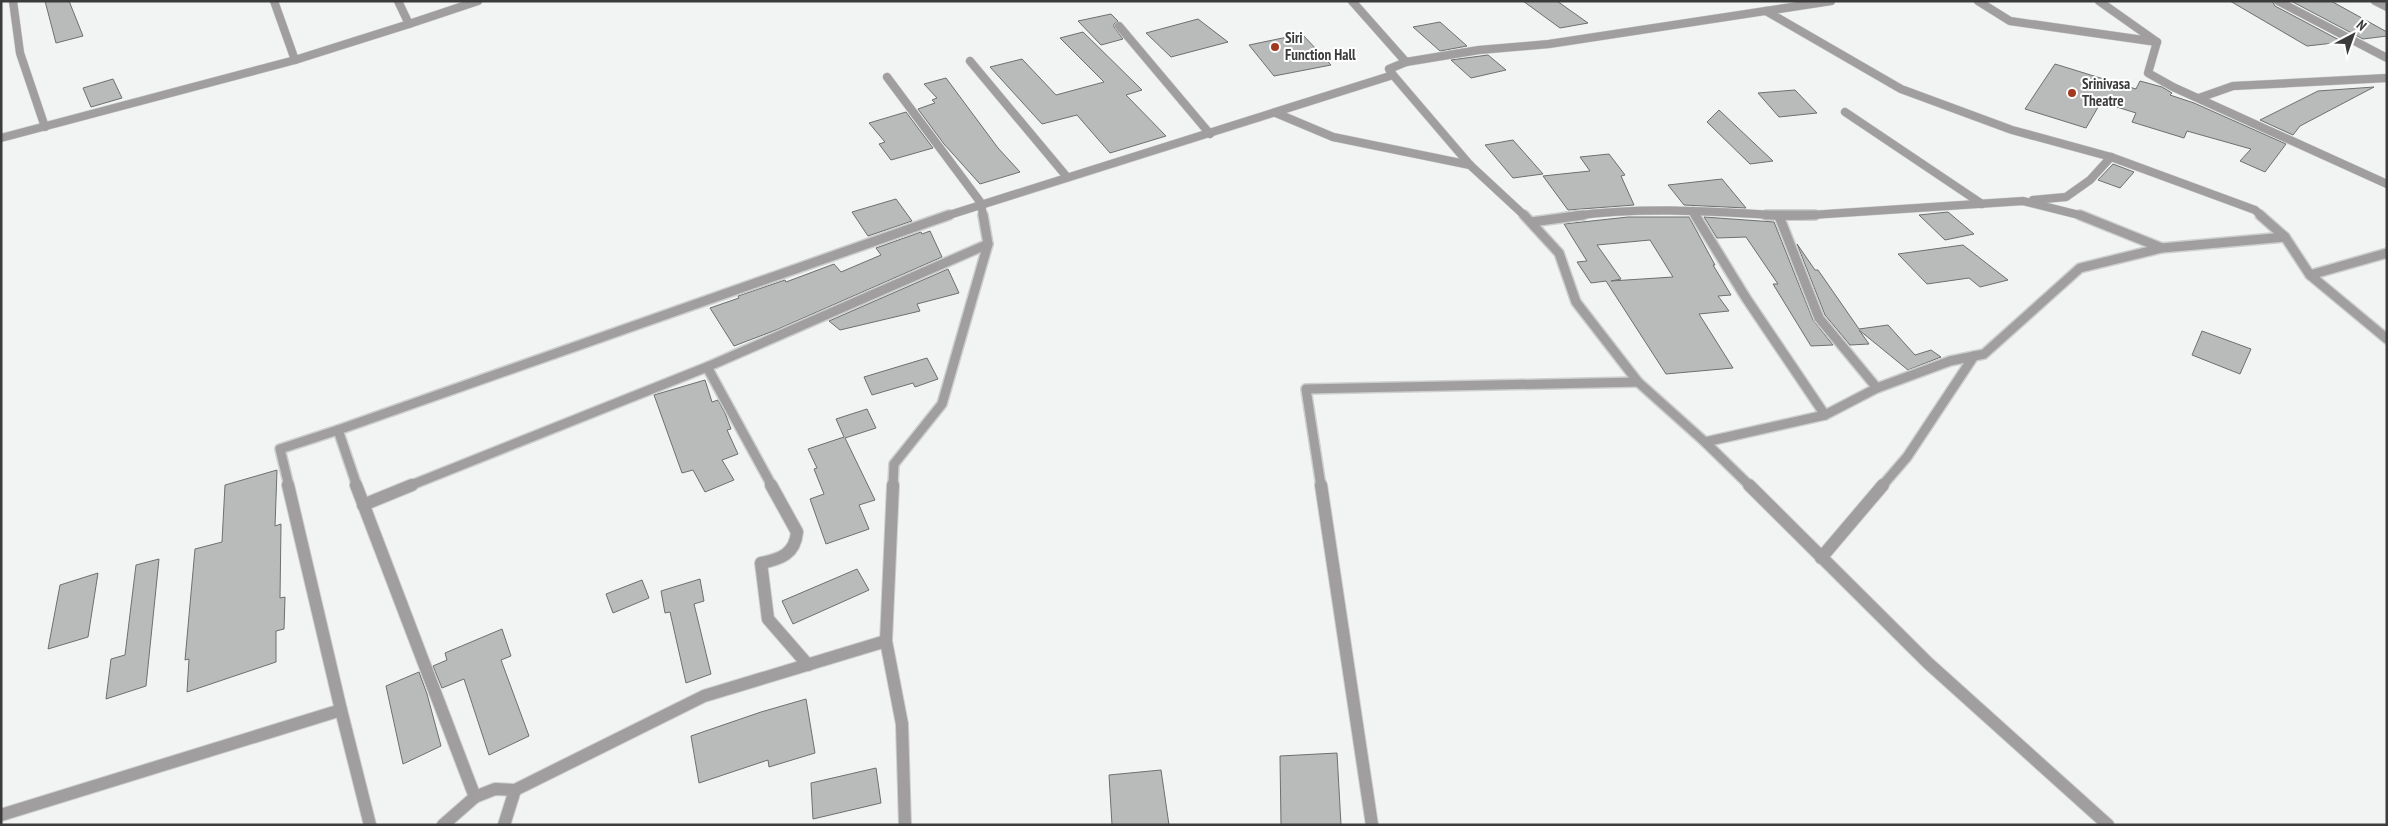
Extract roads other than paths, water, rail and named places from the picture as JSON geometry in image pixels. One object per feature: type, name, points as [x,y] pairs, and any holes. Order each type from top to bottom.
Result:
[{"type":"street","points":[[1,3],[12,1],[20,53],[45,127]]},
{"type":"street","points":[[274,1],[294,60]]},
{"type":"street","points":[[398,1],[409,24]]},
{"type":"street","points":[[1,138],[294,60],[478,1]]},
{"type":"street","points":[[1352,1],[1406,62]]},
{"type":"street","points":[[1831,1],[1549,44],[1479,50],[1406,62],[1389,69],[1470,165],[1532,222],[1559,252],[1576,302],[1638,382],[1705,442],[1928,663],[2108,825]]},
{"type":"street","points":[[1978,1],[2010,21],[2157,42]]},
{"type":"street","points":[[2099,1],[2157,42]]},
{"type":"street","points":[[2278,1],[2387,58]]},
{"type":"street","points":[[2375,1],[2387,7]]},
{"type":"street","points":[[1766,11],[1901,89],[2012,130],[2111,157],[2255,210],[2285,237],[2310,275],[2387,339]]},
{"type":"street","points":[[1119,26],[1210,134]]},
{"type":"street","points":[[2157,42],[2148,73],[2173,87],[2387,184]]},
{"type":"street","points":[[970,61],[1066,178]]},
{"type":"street","points":[[370,825],[341,710],[280,448],[338,430],[981,203],[1210,134],[1393,75]]},
{"type":"street","points":[[887,77],[981,203],[988,244],[942,404],[894,464],[886,641],[902,724],[905,825]]},
{"type":"street","points":[[2198,98],[2233,86],[2387,78]]},
{"type":"street","points":[[1845,112],[1982,204]]},
{"type":"street","points":[[1276,113],[1333,137],[1470,165]]},
{"type":"street","points":[[1532,222],[1601,212],[1693,211],[1779,216],[2023,202],[2066,197],[2090,180],[2111,157]]},
{"type":"street","points":[[2023,202],[2074,212],[2162,248]]},
{"type":"street","points":[[1693,211],[1746,298],[1826,415]]},
{"type":"street","points":[[1779,216],[1818,318],[1877,388]]},
{"type":"street","points":[[1705,442],[1826,415],[1877,388],[1950,361],[1984,354],[2080,268],[2162,248],[2285,237]]},
{"type":"street","points":[[363,505],[707,367],[988,244]]},
{"type":"street","points":[[2310,275],[2387,253]]},
{"type":"street","points":[[1821,558],[1907,457],[1974,356]]},
{"type":"street","points":[[707,367],[797,532],[797,540],[791,552],[783,559],[761,563],[768,619],[808,666]]},
{"type":"street","points":[[1372,825],[1306,389],[1638,382]]},
{"type":"street","points":[[338,430],[363,505],[475,797]]},
{"type":"street","points":[[442,825],[475,797],[495,789],[515,790],[704,696],[886,641]]},
{"type":"street","points":[[1,815],[341,710]]},
{"type":"street","points":[[504,825],[515,790]]},
{"type":"place","name":"Siri Function Hall","points":[[1275,47]]},
{"type":"place","name":"Srinivasa Theatre","points":[[2072,93]]}]
